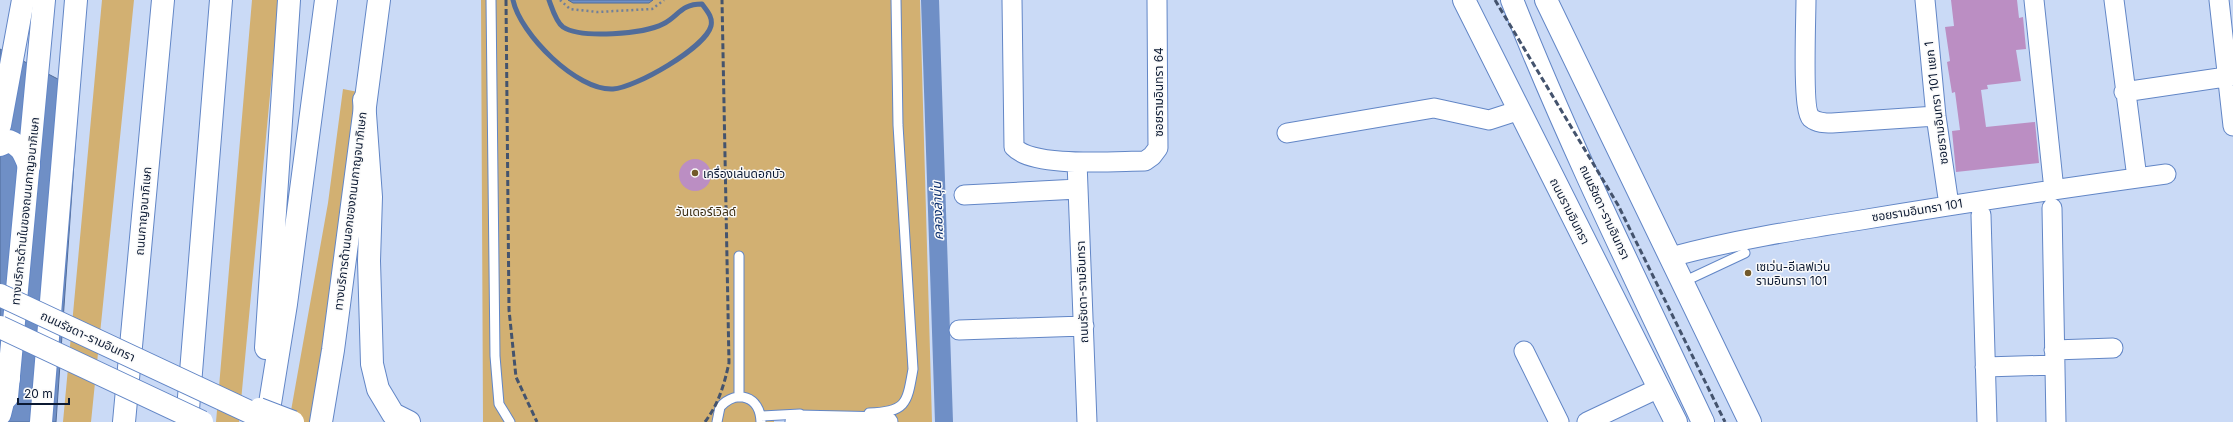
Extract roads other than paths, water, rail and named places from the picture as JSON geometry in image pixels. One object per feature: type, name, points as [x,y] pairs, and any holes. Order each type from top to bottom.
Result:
[{"type":"main road","points":[[0,126],[23,0]]},
{"type":"main road","name":"ทางบริการด้านในของถนนกาญจนาภิเษก","points":[[5,422],[42,39],[44,0]]},
{"type":"main road","points":[[40,422],[72,32],[76,0]]},
{"type":"main road","name":"ถนนกาญจนาภิเษก","points":[[124,422],[163,0]]},
{"type":"main road","points":[[187,422],[221,0]]},
{"type":"main road","points":[[262,422],[289,0]]},
{"type":"main road","points":[[268,422],[286,304],[326,0]]},
{"type":"main road","name":"ทางบริการด้านนอกของถนนกาญจนาภิเษก","points":[[321,422],[333,350],[364,100],[379,0]]},
{"type":"main road","name":"ถนนรามอินทรา","points":[[1464,0],[1676,422]]},
{"type":"main road","name":"ถนนรัชดา-รามอินทรา","points":[[1512,0],[1535,58],[1619,245],[1703,422]]},
{"type":"main road","points":[[1546,0],[1750,422]]},
{"type":"main road","points":[[364,100],[371,197],[369,261],[372,364],[378,388],[393,414],[409,422]]},
{"type":"main road","points":[[0,145],[9,141],[16,144],[22,149],[29,166]]},
{"type":"main road","name":"ถนนรัชดา-รามอินทรา","points":[[0,295],[271,422]]},
{"type":"main road","points":[[0,327],[202,422]]},
{"type":"main road","points":[[0,414],[9,378]]},
{"type":"main road","name":"ถนนรัชดา-รามอินทรา","points":[[176,378],[293,422]]},
{"type":"street","name":"ซอยรามอินทรา 64","points":[[1012,0],[1014,147],[1020,154],[1029,157],[1077,162],[1145,160],[1152,156],[1158,148],[1157,0]]},
{"type":"street","points":[[1806,0],[1806,109],[1811,118],[1820,123],[1936,116]]},
{"type":"street","name":"ซอยรามอินทรา 101 แยก 1","points":[[1925,0],[1936,116],[1949,205]]},
{"type":"street","points":[[2034,0],[2053,199],[2056,422]]},
{"type":"street","points":[[2114,0],[2124,92],[2137,178]]},
{"type":"street","points":[[2219,0],[2230,76],[2233,126]]},
{"type":"street","points":[[2124,92],[2230,76]]},
{"type":"street","points":[[1287,133],[1434,108],[1489,120],[1520,110]]},
{"type":"street","name":"ถนนรัชดา-รามอินทรา","points":[[1077,162],[1088,422]]},
{"type":"street","name":"ซอยรามอินทรา 101","points":[[1671,257],[1698,249],[1797,230],[1949,205],[2053,199],[2137,178],[2166,174]]},
{"type":"street","points":[[964,195],[1078,189]]},
{"type":"street","points":[[1981,215],[1987,422]]},
{"type":"street","points":[[959,330],[1084,326]]},
{"type":"street","points":[[1985,367],[2113,348]]},
{"type":"street","points":[[1524,351],[1558,422]]},
{"type":"street","points":[[1587,422],[1659,388]]},
{"type":"street","points":[[795,422],[798,420],[888,422]]},
{"type":"lane","points":[[491,0],[495,356],[499,404],[510,422]]},
{"type":"lane","points":[[717,422],[720,407],[732,398],[740,397],[754,402],[761,419],[889,412],[899,408],[908,394],[913,369],[898,125],[896,0]]},
{"type":"lane","points":[[1683,282],[1745,253]]},
{"type":"lane","points":[[739,256],[740,397]]},
{"type":"water","points":[[568,0],[653,0],[649,3],[573,3]]},
{"type":"water","points":[[0,49],[79,90],[56,422],[0,422]]},
{"type":"waterway","points":[[513,0],[518,14],[527,29],[538,44],[552,58],[567,71],[583,81],[599,87],[613,89],[637,82],[668,65],[696,45],[706,35],[711,26],[708,12],[702,4],[684,8],[663,24],[642,30],[613,34],[584,33],[572,31],[563,27],[554,15],[549,0]]},
{"type":"waterway","name":"คลองลำนุ่น","points":[[930,0],[944,422]]},
{"type":"railway","points":[[506,0],[509,310],[516,377],[537,422]]},
{"type":"railway","points":[[705,422],[714,408],[720,394],[729,363],[722,0]]},
{"type":"railway","points":[[1495,0],[1618,205],[1725,422]]},
{"type":"place","name":"เครื่องเล่นดอกบัว","points":[[695,173]]},
{"type":"place","name":"เซเว่น-อีเลฟเว่น รามอินทรา 101","points":[[1748,273]]},
{"type":"park label","name":"วันเดอร์เวิลด์","points":[[706,211]]}]
